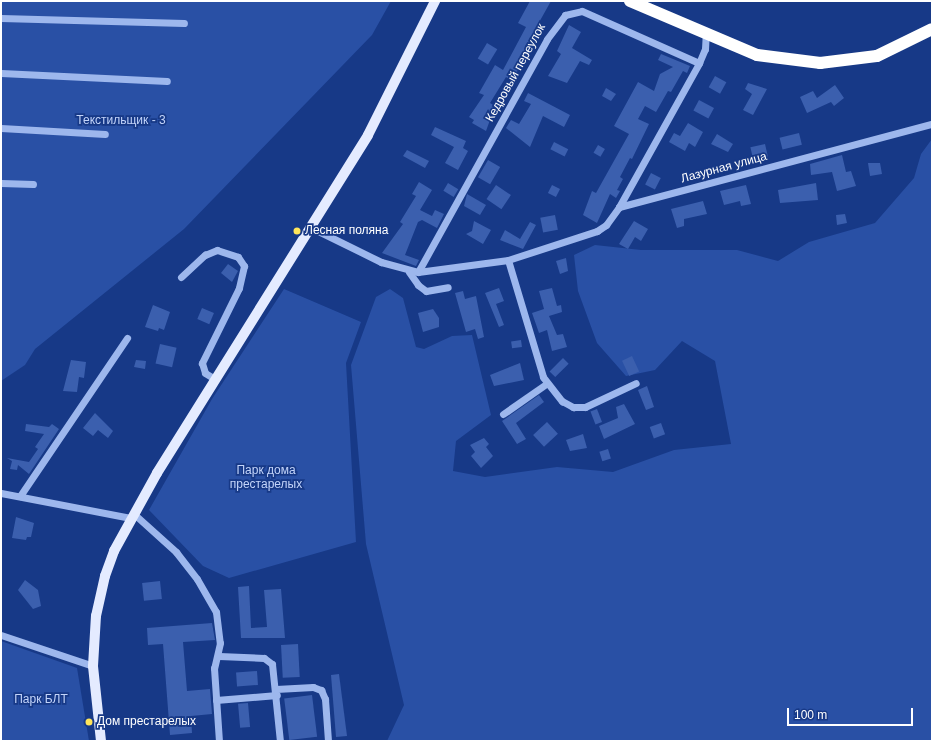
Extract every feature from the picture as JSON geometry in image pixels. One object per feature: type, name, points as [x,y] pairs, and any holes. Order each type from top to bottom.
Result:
[{"type":"highway","points":[[630,1],[706,32],[757,55],[820,63],[878,56],[932,29]]},
{"type":"main road","points":[[101,741],[93,666],[100,594],[114,551],[132,516],[215,379],[312,228],[371,129],[435,1]]},
{"type":"street","name":"Кедровый переулок","points":[[418,272],[547,39],[564,15],[582,11],[699,63]]},
{"type":"street","points":[[1,18],[184,23]]},
{"type":"street","points":[[312,228],[381,262],[409,272],[508,260],[592,233],[606,224],[619,207],[699,63],[705,49],[706,32]]},
{"type":"street","points":[[1,72],[167,81]]},
{"type":"street","name":"Лазурная улица","points":[[619,207],[932,124]]},
{"type":"street","points":[[1,128],[105,134]]},
{"type":"street","points":[[1,183],[33,184]]},
{"type":"street","points":[[180,277],[205,255],[217,250],[238,257],[244,266],[239,288],[202,363],[205,373],[215,379]]},
{"type":"street","points":[[508,260],[546,384],[562,401],[579,407],[591,406],[636,383]]},
{"type":"street","points":[[409,272],[424,290],[448,288]]},
{"type":"street","points":[[20,496],[127,338]]},
{"type":"street","points":[[503,414],[546,384]]},
{"type":"street","points":[[1,493],[132,516],[176,552],[213,606],[218,622],[219,656],[214,668],[220,741]]},
{"type":"street","points":[[1,635],[93,666]]},
{"type":"street","points":[[219,656],[256,657],[270,661],[275,670],[280,741]]},
{"type":"street","points":[[216,700],[313,686],[321,690],[325,699],[328,741]]},
{"type":"green space","name":"Текстильщик - 3","points":[[1,1],[391,1],[372,35],[184,229],[35,349],[25,365],[1,381]]},
{"type":"green space","points":[[932,139],[932,741],[387,741],[404,705],[366,544],[351,365],[376,297],[390,289],[403,298],[416,347],[424,349],[452,336],[472,335],[491,415],[456,441],[453,471],[485,477],[557,467],[613,472],[674,450],[731,444],[715,361],[682,341],[655,370],[626,376],[597,343],[578,291],[574,255],[595,245],[641,250],[737,250],[778,261],[809,242],[875,223],[914,178],[921,154]]},
{"type":"green space","name":"Парк дома престарелых","points":[[284,289],[361,322],[346,363],[356,542],[229,578],[203,566],[149,510],[212,399]]},
{"type":"green space","name":"Парк БЛТ","points":[[1,641],[77,668],[89,741],[1,741]]},
{"type":"building","points":[[530,1],[551,1],[537,26],[541,28],[520,68],[510,80],[506,77],[490,103],[495,106],[486,131],[472,123],[474,120],[469,117],[484,95],[479,93],[495,65],[503,70],[526,27],[518,23]]},
{"type":"building","points":[[569,25],[581,32],[572,48],[592,60],[589,65],[580,61],[567,83],[548,76],[561,54],[557,51]]},
{"type":"building","points":[[487,43],[497,49],[488,65],[478,58]]},
{"type":"building","points":[[661,54],[690,66],[687,73],[683,71],[671,92],[668,91],[656,112],[645,106],[638,119],[649,124],[632,159],[630,158],[620,177],[623,179],[617,190],[620,191],[616,198],[610,194],[597,223],[583,215],[592,191],[596,193],[629,134],[614,126],[638,82],[654,91],[660,74],[673,67],[658,60]]},
{"type":"building","points":[[715,76],[726,82],[720,94],[709,87]]},
{"type":"building","points":[[748,83],[767,89],[753,115],[743,110],[752,94],[745,89]]},
{"type":"building","points":[[835,85],[844,98],[834,106],[831,102],[807,113],[800,97],[813,91],[817,98]]},
{"type":"building","points":[[606,88],[616,94],[611,101],[602,96]]},
{"type":"building","points":[[528,93],[570,115],[564,127],[543,116],[530,147],[506,128],[511,120],[519,124],[531,104],[524,101]]},
{"type":"building","points":[[699,100],[714,108],[708,119],[693,111]]},
{"type":"building","points":[[688,123],[703,132],[695,147],[689,143],[685,151],[669,142],[674,133],[680,136]]},
{"type":"building","points":[[435,127],[466,141],[463,148],[468,151],[458,170],[445,163],[454,147],[431,135]]},
{"type":"building","points":[[799,133],[802,145],[782,149],[780,138]]},
{"type":"building","points":[[717,134],[733,144],[728,152],[711,144]]},
{"type":"building","points":[[554,142],[568,149],[565,156],[550,149]]},
{"type":"building","points":[[765,144],[768,157],[753,160],[750,147]]},
{"type":"building","points":[[598,145],[605,149],[600,157],[594,153]]},
{"type":"building","points":[[407,150],[429,161],[425,168],[403,156]]},
{"type":"building","points":[[842,155],[846,172],[851,171],[856,186],[837,191],[832,172],[811,175],[810,164]]},
{"type":"building","points":[[488,160],[500,167],[490,184],[478,177]]},
{"type":"building","points":[[868,163],[880,163],[882,174],[870,176]]},
{"type":"building","points":[[651,173],[661,178],[655,190],[645,185]]},
{"type":"building","points":[[419,182],[432,190],[420,210],[432,216],[435,210],[444,214],[437,228],[422,220],[418,222],[405,255],[419,260],[416,266],[382,253],[403,224],[400,222],[416,196],[412,194]]},
{"type":"building","points":[[448,183],[458,189],[454,197],[443,191]]},
{"type":"building","points":[[816,183],[818,200],[780,203],[778,190]]},
{"type":"building","points":[[496,185],[511,195],[501,209],[486,199]]},
{"type":"building","points":[[552,185],[560,189],[556,197],[548,193]]},
{"type":"building","points":[[746,185],[751,204],[741,206],[740,201],[724,205],[720,191]]},
{"type":"building","points":[[467,194],[486,205],[480,215],[464,206]]},
{"type":"building","points":[[703,201],[707,214],[684,219],[684,226],[677,228],[671,209]]},
{"type":"building","points":[[845,214],[847,223],[837,225],[836,215]]},
{"type":"building","points":[[555,215],[558,230],[543,233],[540,218]]},
{"type":"building","points":[[474,221],[491,230],[483,244],[466,234],[472,231]]},
{"type":"building","points":[[634,221],[648,229],[641,241],[635,237],[628,249],[619,244]]},
{"type":"building","points":[[530,222],[536,225],[523,249],[500,240],[505,230],[520,239]]},
{"type":"building","points":[[566,258],[568,271],[560,274],[556,261]]},
{"type":"building","points":[[228,264],[238,271],[232,282],[221,273]]},
{"type":"building","points":[[499,288],[504,301],[496,304],[504,325],[499,327],[485,293]]},
{"type":"building","points":[[552,288],[557,306],[561,305],[562,312],[549,316],[557,335],[563,334],[567,347],[552,351],[547,330],[539,333],[532,313],[544,309],[539,291]]},
{"type":"building","points":[[463,291],[465,299],[476,296],[484,337],[478,339],[475,329],[466,332],[455,293]]},
{"type":"building","points":[[153,305],[170,312],[164,330],[159,328],[158,331],[145,327]]},
{"type":"building","points":[[202,308],[214,313],[209,324],[197,319]]},
{"type":"building","points":[[433,309],[439,318],[439,327],[423,332],[418,313]]},
{"type":"building","points":[[521,340],[522,347],[512,348],[511,341]]},
{"type":"building","points":[[160,344],[177,348],[172,367],[156,363]]},
{"type":"building","points":[[632,356],[639,371],[629,376],[622,361]]},
{"type":"building","points":[[563,358],[569,364],[555,377],[550,371]]},
{"type":"building","points":[[71,360],[86,362],[84,378],[79,377],[77,392],[63,391]]},
{"type":"building","points":[[136,360],[146,361],[145,369],[134,367]]},
{"type":"building","points":[[520,363],[524,380],[494,386],[490,375]]},
{"type":"building","points":[[647,386],[654,407],[646,410],[638,390]]},
{"type":"building","points":[[539,395],[544,402],[516,423],[526,439],[517,444],[502,421]]},
{"type":"building","points":[[624,404],[635,424],[604,439],[599,426],[618,418],[616,407]]},
{"type":"building","points":[[597,409],[602,422],[595,425],[590,412]]},
{"type":"building","points":[[95,413],[113,431],[108,438],[98,430],[93,436],[83,428]]},
{"type":"building","points":[[547,422],[558,434],[544,447],[533,435]]},
{"type":"building","points":[[661,423],[665,434],[654,438],[650,427]]},
{"type":"building","points":[[26,424],[49,427],[52,424],[59,429],[29,474],[18,465],[17,470],[10,469],[12,461],[7,458],[29,462],[38,449],[35,447],[44,434],[25,431]]},
{"type":"building","points":[[583,434],[587,448],[570,451],[566,440]]},
{"type":"building","points":[[484,438],[489,444],[486,447],[493,456],[481,468],[471,456],[475,452],[470,445]]},
{"type":"building","points":[[608,449],[611,459],[602,461],[599,452]]},
{"type":"building","points":[[16,517],[34,523],[31,537],[27,537],[26,540],[12,538]]},
{"type":"building","points":[[25,580],[38,590],[41,606],[33,609],[18,590]]},
{"type":"building","points":[[160,581],[162,599],[144,601],[142,583]]},
{"type":"building","points":[[249,586],[251,628],[267,627],[264,590],[281,589],[285,638],[241,638],[238,587]]},
{"type":"building","points":[[212,623],[215,640],[183,642],[187,691],[210,689],[212,714],[191,716],[192,733],[170,735],[163,644],[148,645],[147,628]]},
{"type":"building","points":[[298,644],[300,677],[283,678],[281,645]]},
{"type":"building","points":[[257,671],[258,685],[237,686],[236,672]]},
{"type":"building","points":[[339,674],[347,736],[336,737],[331,675]]},
{"type":"building","points":[[312,695],[317,737],[289,740],[284,698]]},
{"type":"building","points":[[248,703],[250,727],[240,728],[238,704]]},
{"type":"place","name":"Лесная поляна","points":[[297,231]]},
{"type":"place","name":"Дом престарелых","points":[[89,722]]}]
